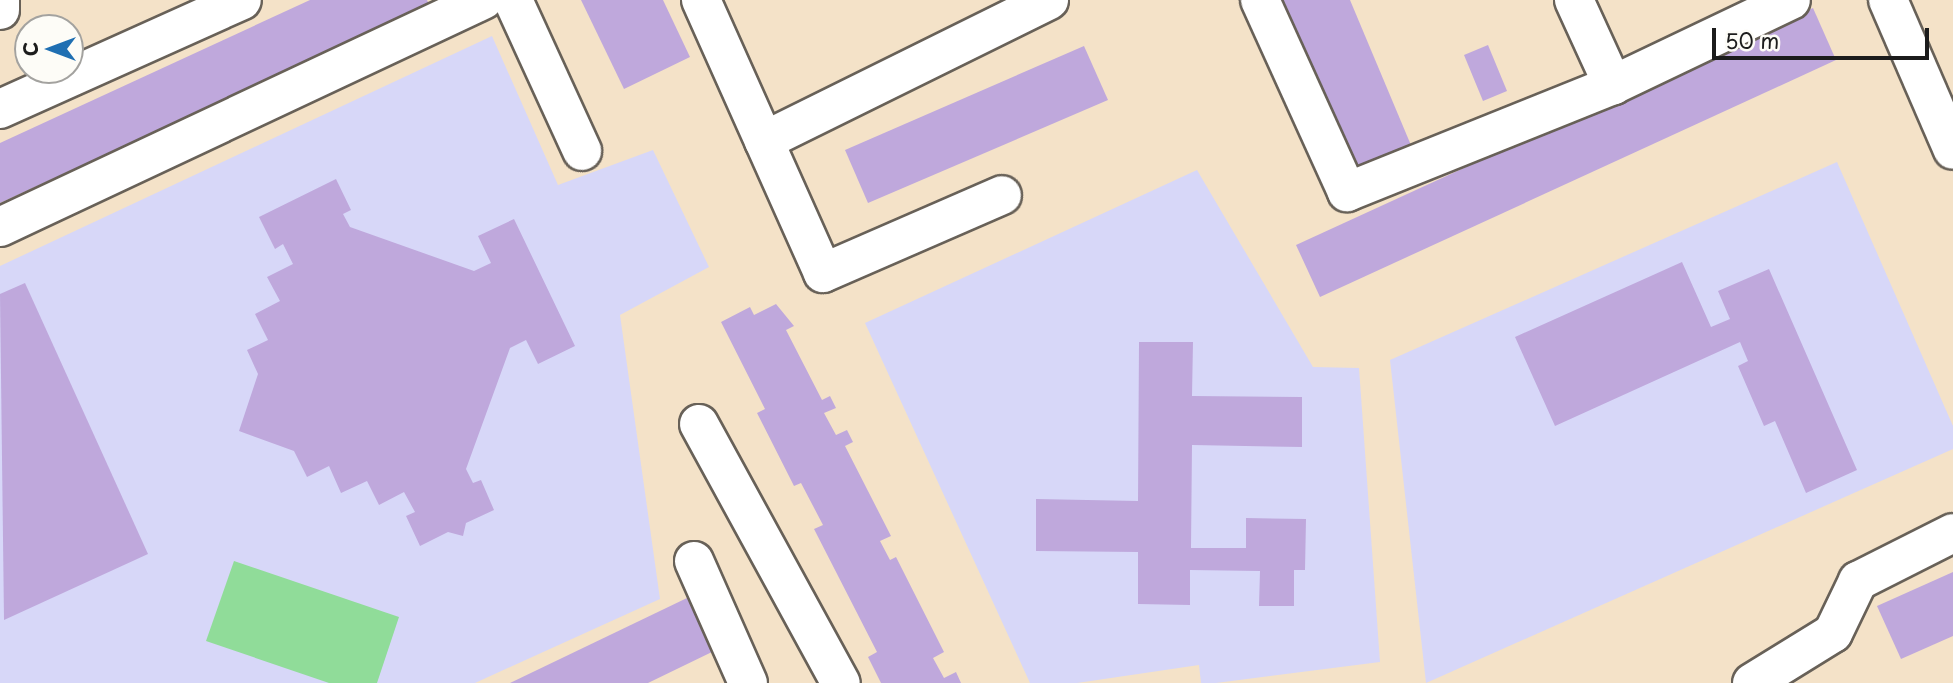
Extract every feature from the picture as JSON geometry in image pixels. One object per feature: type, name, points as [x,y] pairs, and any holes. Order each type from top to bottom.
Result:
[{"type":"street","points":[[0,0],[0,10]]},
{"type":"street","points":[[0,109],[242,0]]},
{"type":"street","points":[[0,227],[483,0]]},
{"type":"street","points":[[513,0],[582,151]]},
{"type":"street","points":[[701,0],[823,273],[1002,195]]},
{"type":"street","points":[[764,141],[1049,0]]},
{"type":"street","points":[[1259,0],[1347,192],[1613,85],[1791,0]]},
{"type":"street","points":[[1574,0],[1613,85]]},
{"type":"street","points":[[1888,0],[1953,150]]},
{"type":"street","points":[[699,424],[841,683]]},
{"type":"street","points":[[1752,683],[1833,633],[1858,581],[1953,533]]},
{"type":"street","points":[[694,561],[748,683]]},
{"type":"shaded area","points":[[492,36],[558,185],[653,150],[709,267],[620,315],[660,599],[475,683],[0,683],[0,266]]},
{"type":"shaded area","points":[[1837,162],[1953,426],[1953,449],[1426,683],[1390,360]]},
{"type":"shaded area","points":[[1197,170],[1313,367],[1359,368],[1380,662],[1216,683],[1201,683],[1199,665],[1077,683],[1030,683],[865,323]]},
{"type":"green space","points":[[234,561],[399,617],[377,683],[329,683],[206,641]]},
{"type":"building","points":[[310,0],[427,0],[430,6],[0,203],[0,143]]},
{"type":"building","points":[[581,0],[663,0],[690,57],[624,89]]},
{"type":"building","points":[[1281,0],[1350,0],[1413,150],[1355,175]]},
{"type":"building","points":[[1813,8],[1836,60],[1320,297],[1296,245]]},
{"type":"building","points":[[1488,45],[1507,91],[1483,101],[1464,55]]},
{"type":"building","points":[[1084,46],[1108,100],[868,203],[845,150]]},
{"type":"building","points":[[336,179],[351,210],[343,214],[350,227],[474,271],[491,263],[478,236],[514,219],[575,346],[538,364],[526,340],[510,348],[466,469],[473,483],[481,480],[494,510],[466,523],[463,536],[448,532],[420,546],[406,516],[415,512],[404,492],[379,505],[367,481],[341,493],[329,466],[307,477],[294,451],[239,431],[258,374],[247,350],[268,340],[255,314],[280,301],[267,277],[293,264],[283,244],[275,249],[259,217]]},
{"type":"building","points":[[1682,262],[1711,327],[1730,319],[1718,291],[1769,269],[1857,470],[1806,493],[1775,421],[1764,426],[1738,366],[1748,361],[1740,342],[1555,426],[1515,337]]},
{"type":"building","points":[[25,283],[148,554],[4,620],[0,294]]},
{"type":"building","points":[[776,304],[794,326],[786,330],[822,400],[830,396],[836,408],[824,413],[836,435],[847,430],[853,442],[845,446],[891,536],[880,541],[890,560],[896,557],[944,652],[933,658],[944,678],[956,672],[961,683],[881,683],[868,657],[877,652],[814,529],[823,525],[801,483],[794,486],[757,413],[765,409],[721,322],[750,307],[754,315]]},
{"type":"building","points":[[1139,342],[1193,342],[1192,396],[1302,397],[1302,447],[1192,445],[1191,548],[1246,548],[1246,518],[1306,519],[1305,570],[1294,570],[1294,606],[1259,606],[1260,571],[1190,570],[1190,605],[1138,604],[1138,552],[1036,551],[1036,499],[1138,501]]},
{"type":"building","points":[[1953,572],[1953,636],[1901,659],[1877,606]]},
{"type":"building","points":[[687,598],[714,651],[648,683],[510,683]]}]
